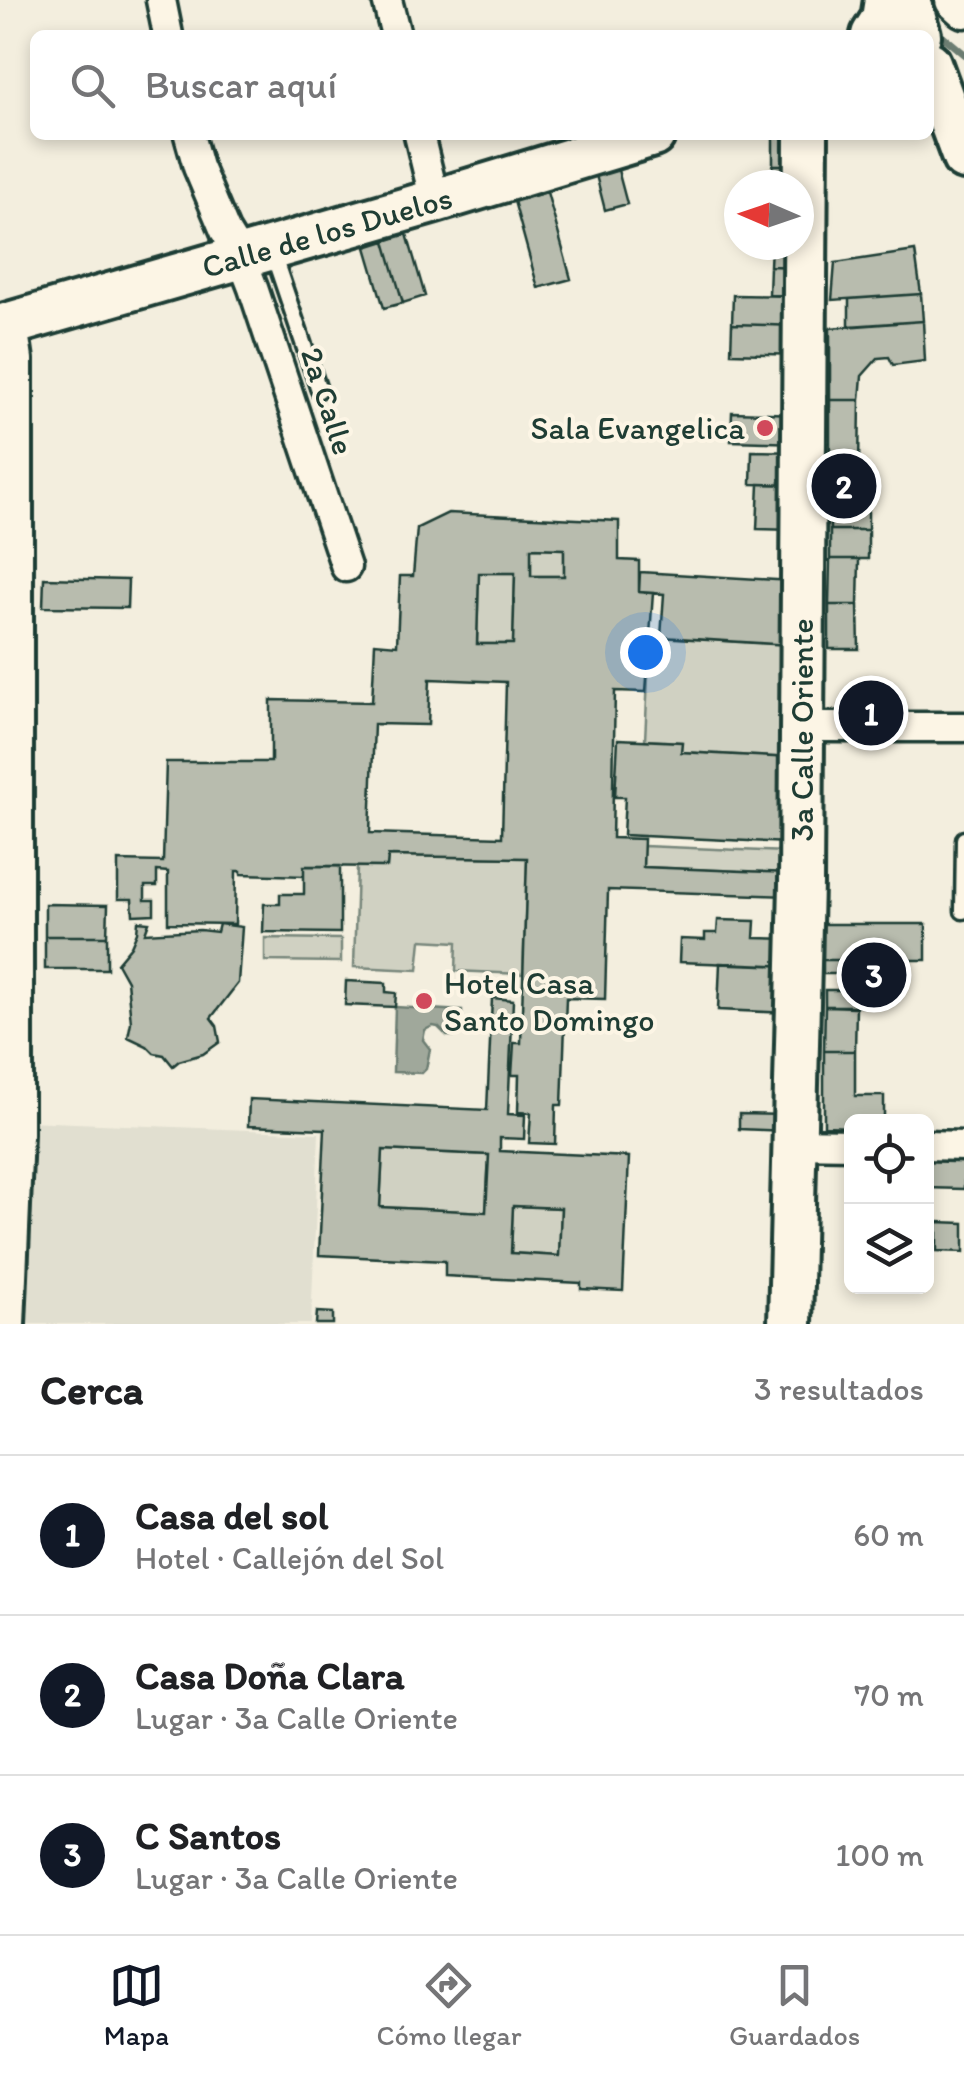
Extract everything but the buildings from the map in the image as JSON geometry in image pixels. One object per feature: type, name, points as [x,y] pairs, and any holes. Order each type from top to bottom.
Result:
[{"type":"main road","points":[[955,0],[964,8]]},
{"type":"main road","points":[[934,77],[962,153]]},
{"type":"main road","points":[[934,122],[962,153]]},
{"type":"main road","name":"Calle de los Duelos","points":[[2,316],[257,253],[636,140]]},
{"type":"main road","name":"3a Calle Oriente","points":[[790,1324],[801,884],[806,140]]},
{"type":"main road","points":[[2,316],[10,360],[4,1324]]},
{"type":"street","points":[[161,0],[167,30]]},
{"type":"street","points":[[387,0],[395,30]]},
{"type":"street","name":"2a Calle","points":[[190,140],[224,231],[257,253],[346,567]]},
{"type":"street","points":[[421,140],[435,201]]},
{"type":"street","points":[[802,728],[964,727]]},
{"type":"street","points":[[794,1143],[844,1144]]},
{"type":"street","points":[[934,1145],[964,1146]]},
{"type":"lane","points":[[257,253],[319,390]]},
{"type":"lane","points":[[962,911],[964,840]]},
{"type":"shaded area","points":[[531,548],[564,549],[564,576],[531,576]]},
{"type":"shaded area","points":[[479,573],[515,573],[513,644],[477,644]]},
{"type":"shaded area","points":[[650,636],[794,645],[792,758],[681,752],[681,742],[645,740]]},
{"type":"shaded area","points":[[643,846],[785,852],[784,873],[643,867]]},
{"type":"shaded area","points":[[388,856],[527,858],[523,974],[456,971],[457,942],[421,940],[418,970],[354,967],[357,867],[387,867]]},
{"type":"shaded area","points":[[265,938],[341,939],[341,962],[265,961]]},
{"type":"shaded area","points":[[395,1007],[462,1011],[450,1027],[453,1036],[447,1036],[438,1027],[425,1030],[423,1040],[430,1049],[422,1073],[393,1072]]},
{"type":"shaded area","points":[[26,1121],[319,1133],[311,1324],[17,1324]]},
{"type":"shaded area","points":[[383,1150],[489,1155],[486,1212],[380,1207]]},
{"type":"shaded area","points":[[513,1206],[561,1208],[559,1256],[511,1253]]},
{"type":"waterway","points":[[933,28],[964,54]]},
{"type":"place","name":"Sala Evangelica","points":[[765,428]]},
{"type":"place","name":"Casa Doña Clara","points":[[844,486]]},
{"type":"place","name":"Casa del sol","points":[[871,713]]},
{"type":"place","name":"C Santos","points":[[874,975]]},
{"type":"place","name":"Hotel Casa Santo Domingo","points":[[424,1001]]}]
